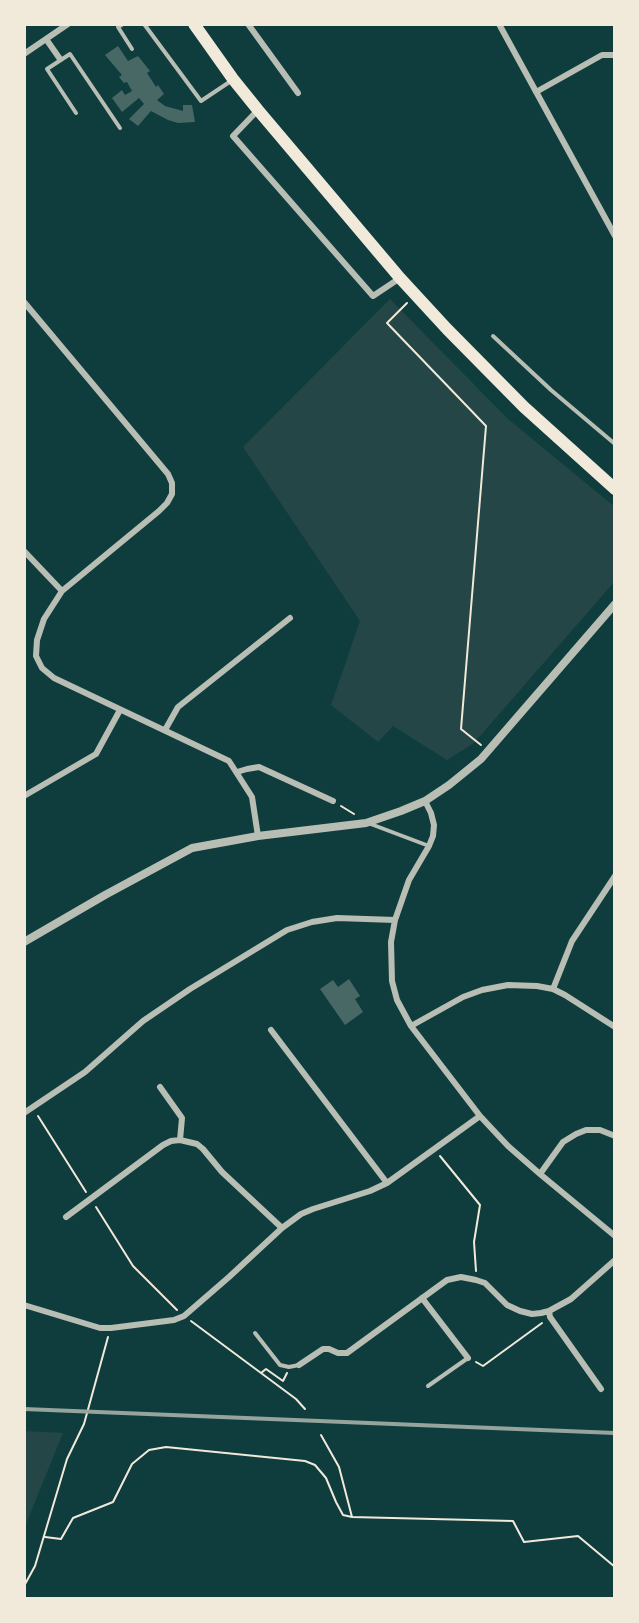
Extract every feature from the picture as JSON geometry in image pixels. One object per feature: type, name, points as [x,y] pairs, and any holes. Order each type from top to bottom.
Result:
[{"type":"highway","points":[[194,24],[258,110],[400,278],[524,407],[615,489]]},
{"type":"street","points":[[24,54],[68,24]]},
{"type":"street","points":[[248,24],[298,93]]},
{"type":"street","points":[[499,24],[615,236]]},
{"type":"street","points":[[46,39],[60,59]]},
{"type":"street","points":[[536,92],[602,55],[615,55]]},
{"type":"street","points":[[258,110],[233,136],[373,296],[400,278]]},
{"type":"street","points":[[24,302],[168,474],[172,483],[172,494],[159,511],[62,591],[44,619],[37,640],[36,656],[42,668],[54,678],[229,761],[252,797],[258,836]]},
{"type":"street","points":[[24,552],[62,591]]},
{"type":"street","points":[[24,942],[192,848],[258,836],[366,823],[425,801],[468,771],[615,603]]},
{"type":"street","points":[[165,730],[178,707],[290,618]]},
{"type":"street","points":[[24,796],[96,754],[120,710]]},
{"type":"street","points":[[237,772],[259,768],[333,801]]},
{"type":"street","points":[[425,801],[434,825],[433,836],[409,880],[395,920],[391,942],[392,981],[397,1000],[411,1026],[480,1116],[508,1146],[615,1236]]},
{"type":"street","points":[[553,989],[572,941],[615,876]]},
{"type":"street","points":[[24,1113],[85,1072],[143,1021],[190,989],[287,930],[312,922],[337,918],[395,920]]},
{"type":"street","points":[[411,1026],[463,997],[482,990],[508,985],[553,989],[615,1027]]},
{"type":"street","points":[[271,1030],[387,1183]]},
{"type":"street","points":[[159,1087],[182,1118],[180,1140]]},
{"type":"street","points":[[24,1305],[100,1328],[174,1320],[184,1316],[282,1228],[301,1215],[387,1183],[480,1116]]},
{"type":"street","points":[[540,1174],[563,1142],[576,1134],[586,1130],[600,1130],[615,1136]]},
{"type":"street","points":[[66,1217],[163,1145],[180,1140],[196,1144],[203,1149],[222,1172],[282,1228]]},
{"type":"street","points":[[299,1365],[323,1350],[347,1353],[447,1280],[461,1277],[476,1280],[485,1283],[507,1305],[520,1311],[550,1314],[571,1299],[615,1260]]},
{"type":"street","points":[[422,1298],[468,1358]]},
{"type":"street","points":[[550,1314],[601,1389]]},
{"type":"lane","points":[[123,24],[118,27],[132,49]]},
{"type":"lane","points":[[144,24],[201,101],[233,79]]},
{"type":"lane","points":[[76,113],[47,69],[70,54],[120,128]]},
{"type":"lane","points":[[494,336],[551,390],[615,444]]},
{"type":"lane","points":[[366,823],[429,846]]},
{"type":"lane","points":[[255,1333],[280,1365],[289,1368],[299,1365]]},
{"type":"lane","points":[[428,1386],[468,1358]]},
{"type":"path","points":[[416,295],[387,322],[486,426],[461,729],[488,750]]},
{"type":"path","points":[[333,801],[366,823]]},
{"type":"path","points":[[33,1108],[133,1266],[184,1316],[296,1399],[305,1409]]},
{"type":"path","points":[[435,1150],[480,1205],[474,1242],[476,1280]]},
{"type":"path","points":[[468,1358],[483,1366],[550,1314]]},
{"type":"path","points":[[24,1586],[35,1566],[45,1537],[67,1459],[84,1424],[111,1328]]},
{"type":"path","points":[[261,1373],[266,1369],[283,1381],[289,1368]]},
{"type":"path","points":[[321,1435],[339,1467],[352,1517]]},
{"type":"path","points":[[45,1537],[61,1539],[73,1518],[113,1502],[132,1464],[149,1450],[166,1447],[305,1461],[315,1465],[326,1478],[343,1515],[513,1521],[524,1542],[578,1536],[615,1567]]},
{"type":"shaded area","points":[[390,299],[508,419],[615,507],[615,581],[474,743],[447,760],[393,726],[378,742],[331,705],[360,621],[243,447]]},
{"type":"shaded area","points":[[24,1431],[63,1433],[24,1529]]},
{"type":"building","points":[[118,46],[128,61],[138,56],[150,71],[147,73],[156,87],[158,85],[164,94],[157,100],[165,106],[183,111],[183,105],[192,105],[195,122],[178,123],[151,111],[138,126],[129,119],[144,104],[139,98],[122,112],[112,98],[122,90],[125,95],[132,91],[127,82],[124,83],[119,77],[122,75],[105,55]]},
{"type":"building","points":[[349,979],[360,996],[355,999],[363,1012],[345,1025],[320,989],[333,980],[338,987]]},
{"type":"railway","points":[[24,1409],[615,1433]]}]
